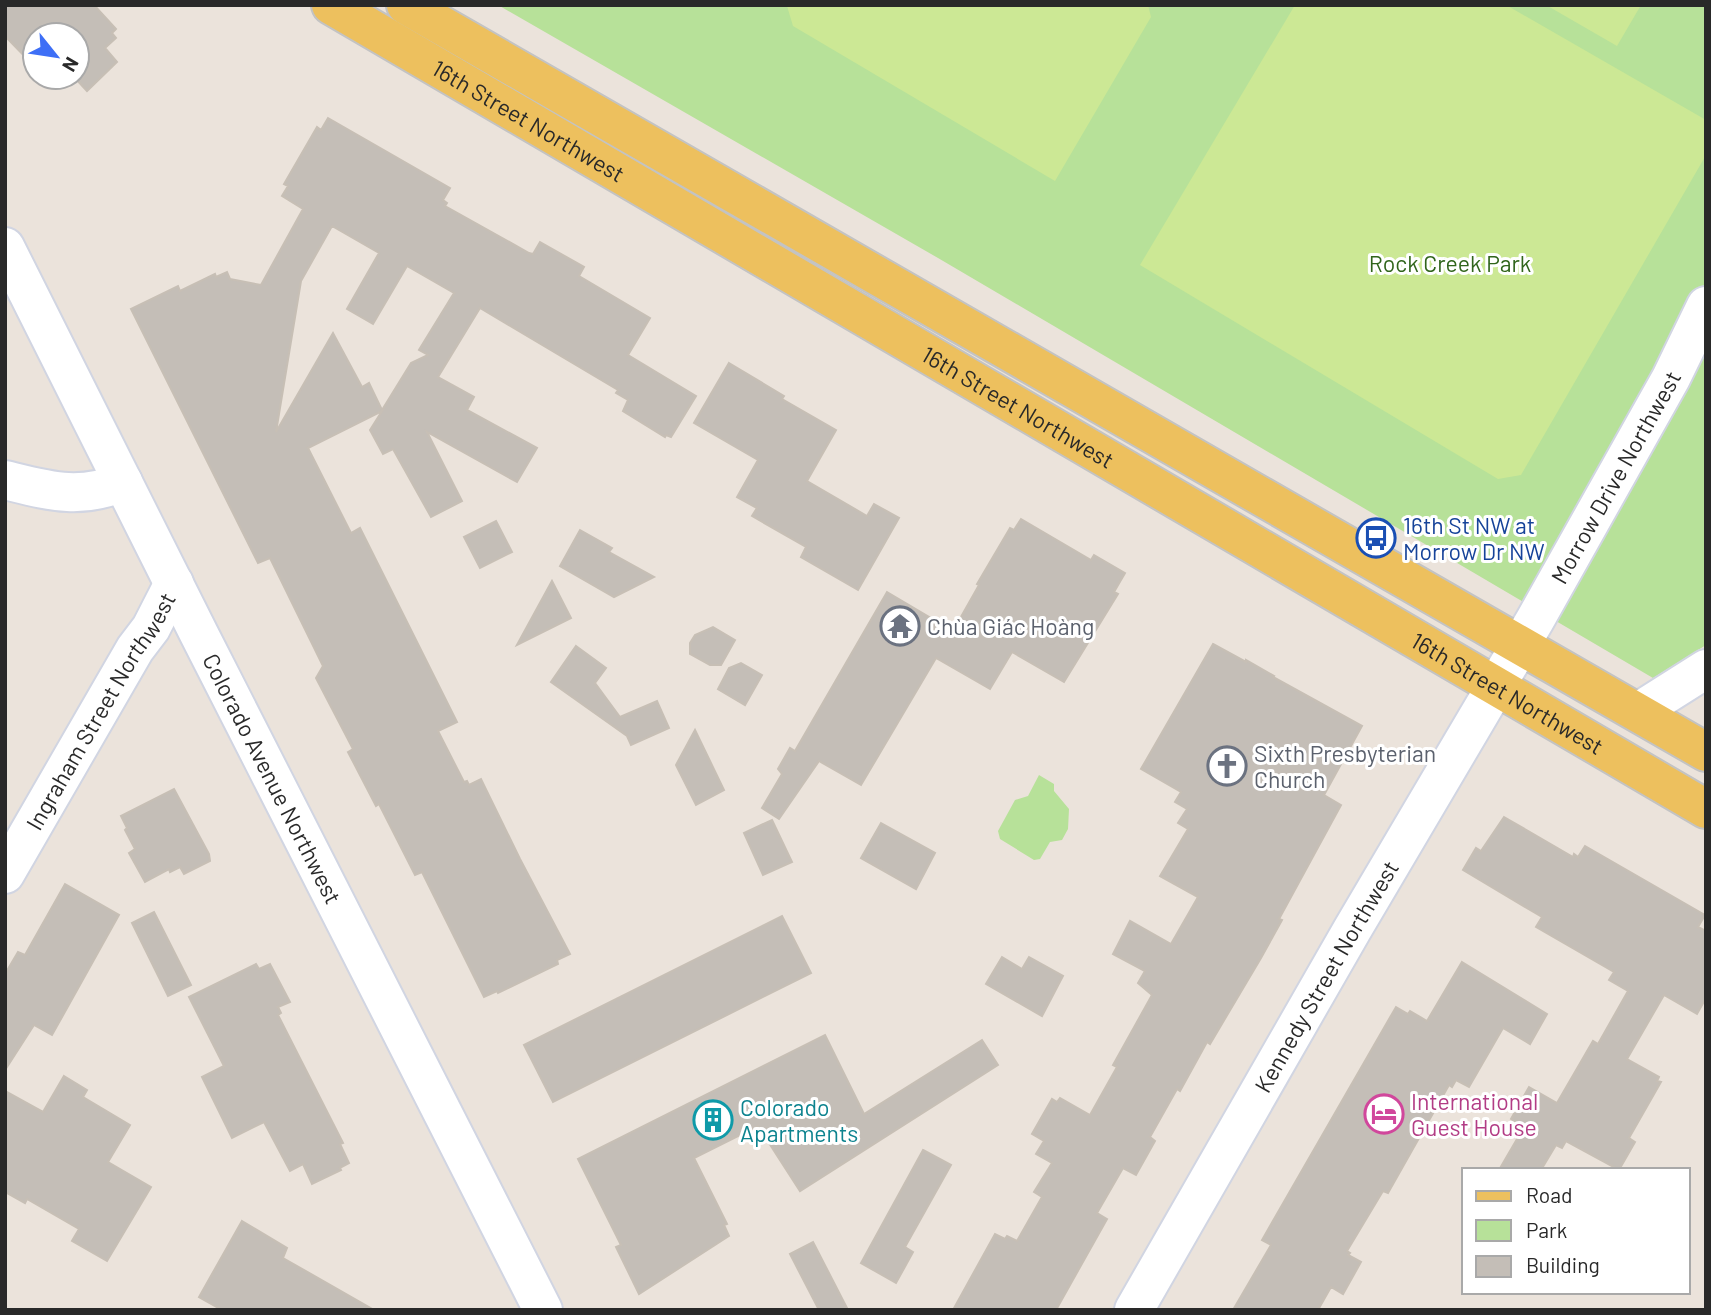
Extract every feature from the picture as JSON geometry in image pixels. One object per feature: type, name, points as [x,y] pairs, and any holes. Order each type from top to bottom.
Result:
[{"type":"main road","name":"16th Street Northwest","points":[[331,5],[1706,809]]},
{"type":"main road","name":"16th Street Northwest","points":[[406,5],[1706,752]]},
{"type":"street","name":"Colorado Avenue Northwest","points":[[5,247],[543,1310]]},
{"type":"street","name":"Morrow Drive Northwest","points":[[1520,645],[1647,422],[1706,306]]},
{"type":"street","points":[[5,480],[77,494],[94,492],[123,482]]},
{"type":"street","name":"Ingraham Street Northwest","points":[[5,874],[135,649],[151,628],[174,583]]},
{"type":"street","name":"Kennedy Street Northwest","points":[[1134,1310],[1344,943],[1520,645]]},
{"type":"street","points":[[1638,712],[1706,669]]},
{"type":"green space","name":"Rock Creek Park","points":[[498,5],[1706,5],[1706,645],[1653,678],[938,258]]},
{"type":"green space","points":[[1148,5],[1151,17],[1055,181],[793,26],[787,6]]},
{"type":"green space","points":[[1295,5],[1506,5],[1706,120],[1706,155],[1521,475],[1498,479],[1140,265]]},
{"type":"green space","points":[[1546,5],[1641,5],[1617,46]]},
{"type":"green space","points":[[1039,775],[1054,784],[1054,791],[1069,809],[1068,829],[1062,840],[1050,842],[1040,859],[1034,860],[1000,839],[998,831],[1015,800],[1028,796]]},
{"type":"building","points":[[5,5],[94,5],[116,29],[112,33],[116,38],[105,48],[117,62],[91,87],[91,21],[21,21],[21,53],[5,36]]},
{"type":"building","points":[[328,118],[450,188],[443,200],[447,203],[445,206],[529,253],[533,254],[540,242],[584,267],[579,276],[650,318],[628,355],[696,396],[671,437],[665,437],[623,411],[628,400],[616,393],[618,390],[480,308],[438,377],[474,397],[467,410],[537,448],[517,482],[427,432],[462,501],[431,517],[393,449],[383,454],[370,430],[382,411],[308,448],[351,533],[360,528],[457,722],[438,731],[464,782],[467,781],[469,785],[481,779],[570,954],[557,960],[558,964],[484,997],[422,872],[415,875],[379,804],[376,806],[348,752],[353,749],[316,678],[323,666],[270,558],[258,563],[131,309],[178,286],[180,291],[215,274],[216,277],[227,272],[230,279],[261,285],[303,209],[282,196],[288,186],[284,184],[317,127],[321,130]],"holes":[[[332,226],[379,253],[347,309],[373,324],[407,266],[454,293],[419,350],[428,355],[411,363],[382,410],[369,383],[362,387],[333,333],[276,432],[301,281]]]},
{"type":"building","points":[[729,363],[784,396],[782,399],[836,430],[807,481],[867,516],[874,504],[899,518],[858,590],[801,557],[806,547],[752,516],[757,508],[737,497],[758,460],[694,423]]},
{"type":"building","points":[[1021,519],[1091,560],[1094,555],[1125,573],[1114,592],[1118,594],[1064,682],[1012,652],[990,689],[936,658],[861,785],[819,761],[779,819],[762,808],[782,774],[778,769],[790,748],[795,751],[887,592],[953,631],[1010,528],[1014,530]]},
{"type":"building","points":[[496,521],[512,552],[480,568],[464,537]]},
{"type":"building","points":[[580,530],[612,548],[609,552],[654,577],[614,597],[560,566]]},
{"type":"building","points":[[552,581],[571,618],[517,645]]},
{"type":"building","points":[[713,627],[735,640],[721,665],[710,665],[690,654],[690,643],[695,635]]},
{"type":"building","points":[[1213,644],[1362,726],[1324,795],[1341,805],[1279,919],[1282,920],[1261,958],[1210,1044],[1207,1042],[1180,1091],[1177,1089],[1150,1137],[1155,1141],[1136,1175],[1123,1168],[1097,1213],[1107,1219],[1056,1310],[953,1310],[995,1234],[1017,1241],[1042,1197],[1034,1192],[1052,1163],[1036,1154],[1044,1141],[1032,1134],[1052,1099],[1057,1102],[1060,1098],[1090,1115],[1117,1067],[1113,1065],[1152,995],[1138,983],[1145,971],[1113,954],[1130,921],[1171,944],[1198,897],[1160,876],[1188,829],[1178,823],[1187,809],[1175,802],[1181,792],[1141,769]]},
{"type":"building","points":[[576,646],[606,668],[595,683],[620,717],[657,701],[669,728],[631,745],[627,736],[551,682]]},
{"type":"building","points":[[741,663],[762,675],[745,705],[718,689],[729,668]]},
{"type":"building","points":[[695,730],[724,790],[696,805],[676,765]]},
{"type":"building","points":[[174,789],[209,854],[210,861],[184,874],[180,867],[170,872],[169,869],[145,882],[129,853],[135,849],[121,816]]},
{"type":"building","points":[[1504,817],[1573,857],[1574,854],[1578,857],[1585,846],[1705,915],[1698,927],[1706,931],[1706,998],[1697,1014],[1664,995],[1627,1059],[1659,1077],[1657,1081],[1661,1082],[1629,1138],[1635,1142],[1620,1168],[1615,1168],[1566,1141],[1562,1148],[1556,1145],[1542,1168],[1500,1168],[1524,1127],[1511,1119],[1529,1087],[1557,1103],[1593,1041],[1598,1044],[1628,991],[1609,980],[1614,972],[1536,927],[1542,917],[1463,870],[1476,848],[1481,851]]},
{"type":"building","points":[[772,820],[792,862],[763,875],[744,833]]},
{"type":"building","points":[[881,823],[935,853],[916,889],[861,858]]},
{"type":"building","points":[[65,884],[119,915],[52,1035],[34,1025],[5,1070],[5,974],[18,952],[25,955]]},
{"type":"building","points":[[154,912],[191,985],[168,996],[132,923]]},
{"type":"building","points":[[782,916],[811,973],[553,1102],[524,1045]]},
{"type":"building","points":[[1002,957],[1022,969],[1029,957],[1063,976],[1042,1016],[986,984]]},
{"type":"building","points":[[1462,962],[1547,1014],[1530,1044],[1503,1028],[1469,1087],[1456,1080],[1452,1087],[1449,1085],[1388,1193],[1383,1191],[1347,1251],[1350,1253],[1348,1255],[1361,1262],[1343,1294],[1331,1287],[1318,1310],[1233,1310],[1271,1245],[1262,1240],[1396,1007],[1408,1014],[1410,1011],[1427,1021]]},
{"type":"building","points":[[256,964],[259,969],[270,964],[290,1002],[278,1007],[281,1013],[278,1015],[343,1143],[340,1144],[349,1163],[340,1168],[341,1170],[312,1184],[303,1164],[290,1171],[264,1122],[232,1138],[202,1077],[224,1066],[189,997]]},
{"type":"building","points":[[825,1035],[864,1114],[982,1040],[998,1065],[800,1191],[758,1126],[694,1158],[727,1224],[724,1225],[729,1236],[639,1294],[616,1247],[621,1245],[578,1159]]},
{"type":"building","points":[[64,1076],[87,1090],[83,1097],[130,1125],[108,1162],[151,1187],[107,1261],[72,1241],[79,1229],[27,1199],[25,1203],[5,1192],[5,1091],[43,1112]]},
{"type":"building","points":[[923,1150],[951,1165],[905,1247],[913,1252],[896,1283],[861,1263]]},
{"type":"building","points":[[242,1221],[287,1248],[283,1258],[374,1310],[222,1310],[199,1297]]},
{"type":"building","points":[[813,1242],[848,1310],[819,1310],[790,1254]]},
{"type":"place","name":"16th St NW at Morrow Dr NW","points":[[1376,538]]},
{"type":"place","name":"Chùa Giác Hoàng","points":[[900,626]]},
{"type":"place","name":"Sixth Presbyterian Church","points":[[1227,766]]},
{"type":"place","name":"International Guest House","points":[[1384,1114]]},
{"type":"place","name":"Colorado Apartments","points":[[713,1120]]}]
